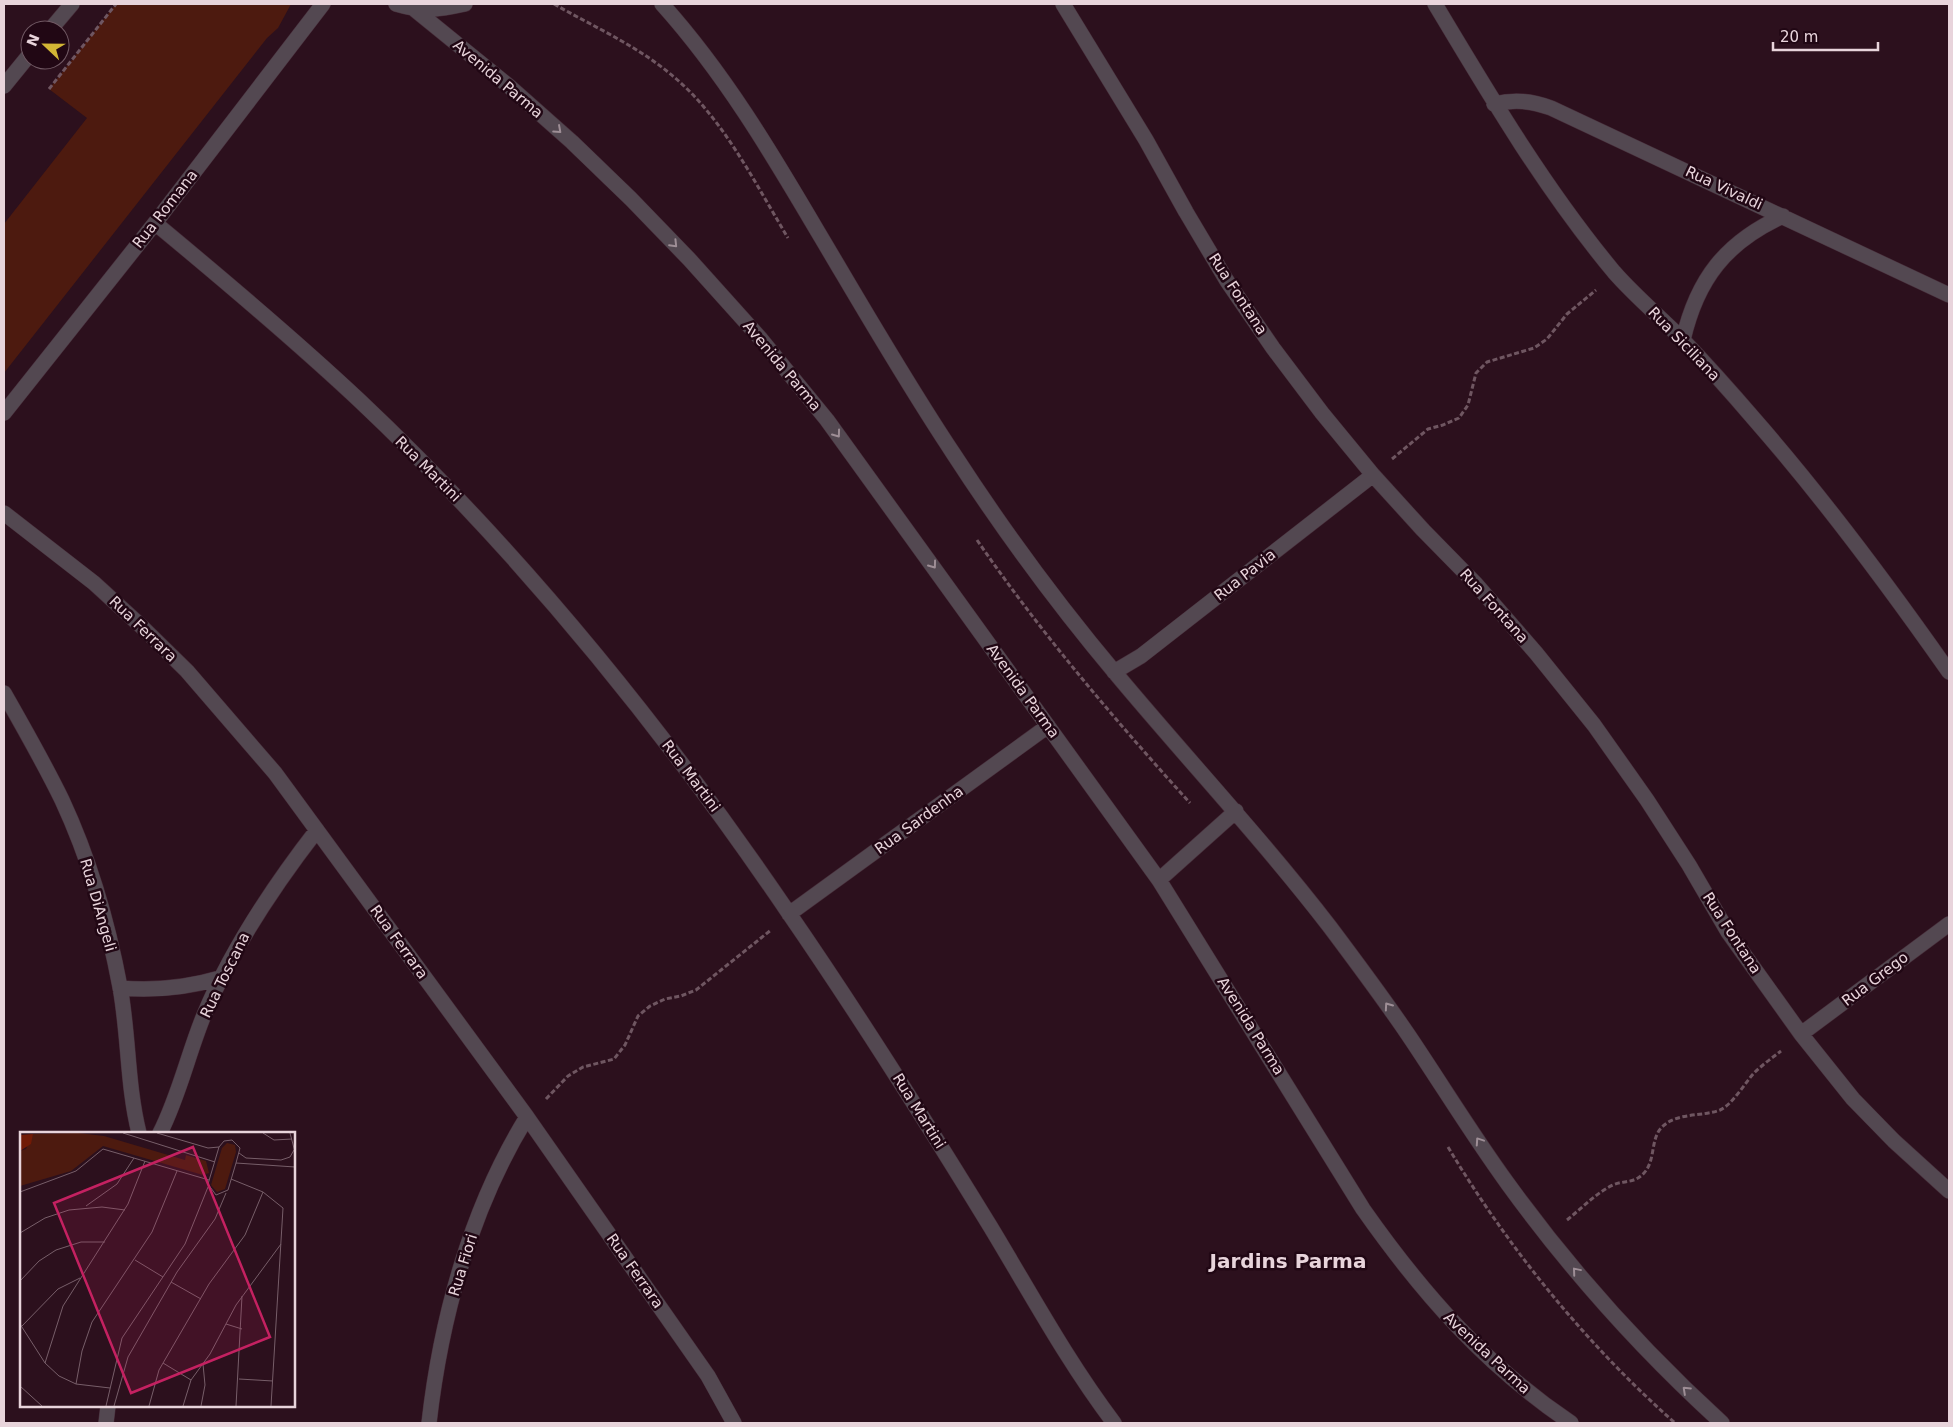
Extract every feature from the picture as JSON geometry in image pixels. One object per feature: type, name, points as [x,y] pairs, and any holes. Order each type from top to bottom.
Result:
[{"type":"street","points":[[58,20],[72,4]]},
{"type":"street","name":"Rua Romana","points":[[4,412],[155,223],[323,4]]},
{"type":"street","name":"Avenida Parma","points":[[396,4],[414,9],[440,10],[464,4]]},
{"type":"street","points":[[662,4],[712,65],[746,113],[920,403],[980,495],[1045,585],[1114,672],[1294,880],[1356,960],[1407,1033],[1506,1183],[1547,1236],[1620,1323],[1683,1388],[1722,1423]]},
{"type":"street","name":"Rua Fontana","points":[[1063,4],[1146,140],[1186,212],[1228,281],[1273,348],[1322,413],[1373,475],[1481,590],[1536,653],[1594,725],[1647,800],[1689,865],[1728,932],[1801,1034],[1853,1099],[1894,1140],[1949,1190]]},
{"type":"street","name":"Rua Siciliana","points":[[1435,4],[1494,104],[1548,186],[1616,273],[1683,340],[1755,420],[1824,502],[1893,592],[1949,672]]},
{"type":"street","name":"Avenida Parma","points":[[414,9],[510,87],[578,148],[689,259],[760,338],[826,420],[1159,880],[1363,1209],[1398,1259],[1437,1306],[1476,1346],[1517,1383],[1571,1423]]},
{"type":"street","points":[[4,86],[20,66]]},
{"type":"street","name":"Rua Vivaldi","points":[[1494,104],[1523,100],[1551,108],[1949,295]]},
{"type":"street","points":[[1683,340],[1688,316],[1712,270],[1744,238],[1762,226],[1783,216]]},
{"type":"street","name":"Rua Martini","points":[[155,223],[266,315],[362,403],[454,495],[517,563],[602,661],[671,748],[789,914],[941,1146],[1058,1341],[1114,1423]]},
{"type":"street","name":"Rua Pavia","points":[[1114,672],[1141,656],[1373,475]]},
{"type":"street","name":"Rua Ferrara","points":[[4,513],[94,583],[141,626],[187,671],[275,773],[527,1117],[708,1376],[734,1423]]},
{"type":"street","name":"Rua DiAngeli","points":[[4,693],[33,743],[62,801],[87,862],[106,924],[120,988],[129,1047],[132,1107],[139,1132]]},
{"type":"street","name":"Rua Sardenha","points":[[789,914],[1048,726]]},
{"type":"street","points":[[1159,880],[1236,811]]},
{"type":"street","name":"Rua Toscana","points":[[161,1132],[171,1113],[186,1064],[220,978],[250,924],[282,876],[317,830]]},
{"type":"street","name":"Rua Grego","points":[[1801,1034],[1949,924]]},
{"type":"street","points":[[120,988],[147,990],[174,988],[198,985],[220,978]]},
{"type":"street","name":"Rua Fiori","points":[[429,1423],[445,1329],[461,1268],[489,1191],[507,1149],[527,1117]]},
{"type":"street","points":[[106,1423],[108,1407]]},
{"type":"path","points":[[49,89],[116,4]]},
{"type":"path","points":[[1373,475],[1428,429],[1444,426],[1459,418],[1468,404],[1476,374],[1487,362],[1526,351],[1547,339],[1567,314],[1616,273]]},
{"type":"path","points":[[527,1117],[568,1076],[583,1067],[614,1059],[625,1045],[638,1016],[650,1006],[665,999],[681,996],[696,990],[789,914]]},
{"type":"path","points":[[1521,1256],[1600,1192],[1615,1184],[1632,1182],[1645,1172],[1652,1158],[1654,1142],[1662,1127],[1675,1118],[1707,1114],[1723,1109],[1755,1072],[1801,1034]]},
{"type":"shaded area","points":[[116,4],[291,4],[278,28],[267,38],[4,373],[4,224],[87,118],[49,89],[64,70],[70,70],[70,62]]},
{"type":"district","name":"Jardins Parma","points":[[1288,1261]]}]
